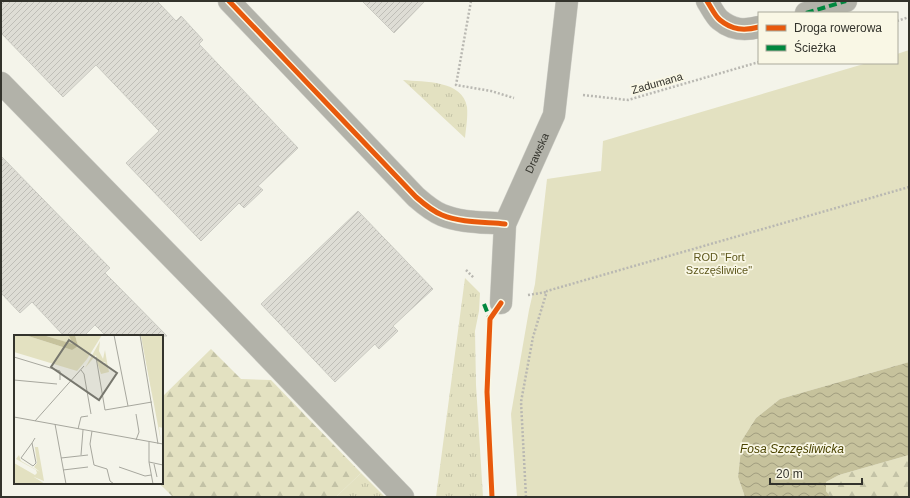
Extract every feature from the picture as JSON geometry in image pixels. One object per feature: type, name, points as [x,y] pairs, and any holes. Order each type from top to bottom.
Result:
[{"type":"street","points":[[229,1],[416,197],[430,208],[457,220],[505,224]]},
{"type":"street","name":"Drawska","points":[[501,303],[505,224],[554,115],[567,1]]},
{"type":"street","points":[[708,1],[719,19],[738,30],[758,27]]},
{"type":"street","points":[[809,12],[846,1]]},
{"type":"street","points":[[1,83],[403,497]]},
{"type":"path","points":[[471,1],[456,86],[491,91],[514,98]]},
{"type":"path","points":[[898,21],[909,17]]},
{"type":"path","points":[[532,296],[909,187]]},
{"type":"path","points":[[526,497],[521,402],[533,337],[547,292]]},
{"type":"green space","name":"ROD \"Fort Szczęśliwice\"","points":[[909,50],[909,362],[780,399],[756,418],[742,440],[738,477],[745,497],[517,497],[511,414],[535,284],[547,179],[601,171],[603,141],[864,64],[898,64],[898,54]]},
{"type":"green space","points":[[403,80],[441,84],[451,87],[458,92],[464,98],[467,107],[465,138]]},
{"type":"green space","points":[[465,278],[480,293],[479,311],[475,331],[476,385],[483,497],[436,497]]},
{"type":"green space","points":[[211,349],[241,379],[271,380],[361,473],[336,497],[173,497],[160,484],[163,484],[163,396]]},
{"type":"green space","points":[[909,455],[909,497],[831,497],[826,491],[826,482],[839,475]]},
{"type":"green space","points":[[361,473],[385,497],[336,497]]},
{"type":"water","name":"Fosa Szczęśliwicka","points":[[909,362],[909,455],[839,475],[826,482],[826,491],[831,497],[745,497],[738,477],[742,440],[756,418],[780,399]]},
{"type":"building","points":[[1,1],[157,1],[176,21],[181,16],[203,40],[199,44],[298,148],[258,186],[263,190],[244,208],[239,203],[201,241],[126,163],[159,131],[96,65],[63,97],[1,33]]},
{"type":"building","points":[[362,1],[425,1],[394,33]]},
{"type":"building","points":[[1,156],[110,268],[105,273],[167,336],[105,335],[95,325],[85,335],[63,335],[32,302],[20,313],[1,293]]},
{"type":"building","points":[[358,211],[433,289],[393,326],[398,331],[379,349],[375,344],[335,382],[261,304]]},
{"type":"marked path","points":[[809,12],[846,1]]},
{"type":"marked path","points":[[484,304],[490,319]]},
{"type":"cycle path","points":[[229,1],[425,205],[438,213],[457,220],[505,224]]},
{"type":"cycle path","points":[[707,1],[718,18],[729,26],[738,29],[758,27]]},
{"type":"cycle path","points":[[492,497],[487,392],[490,319],[501,303]]}]
